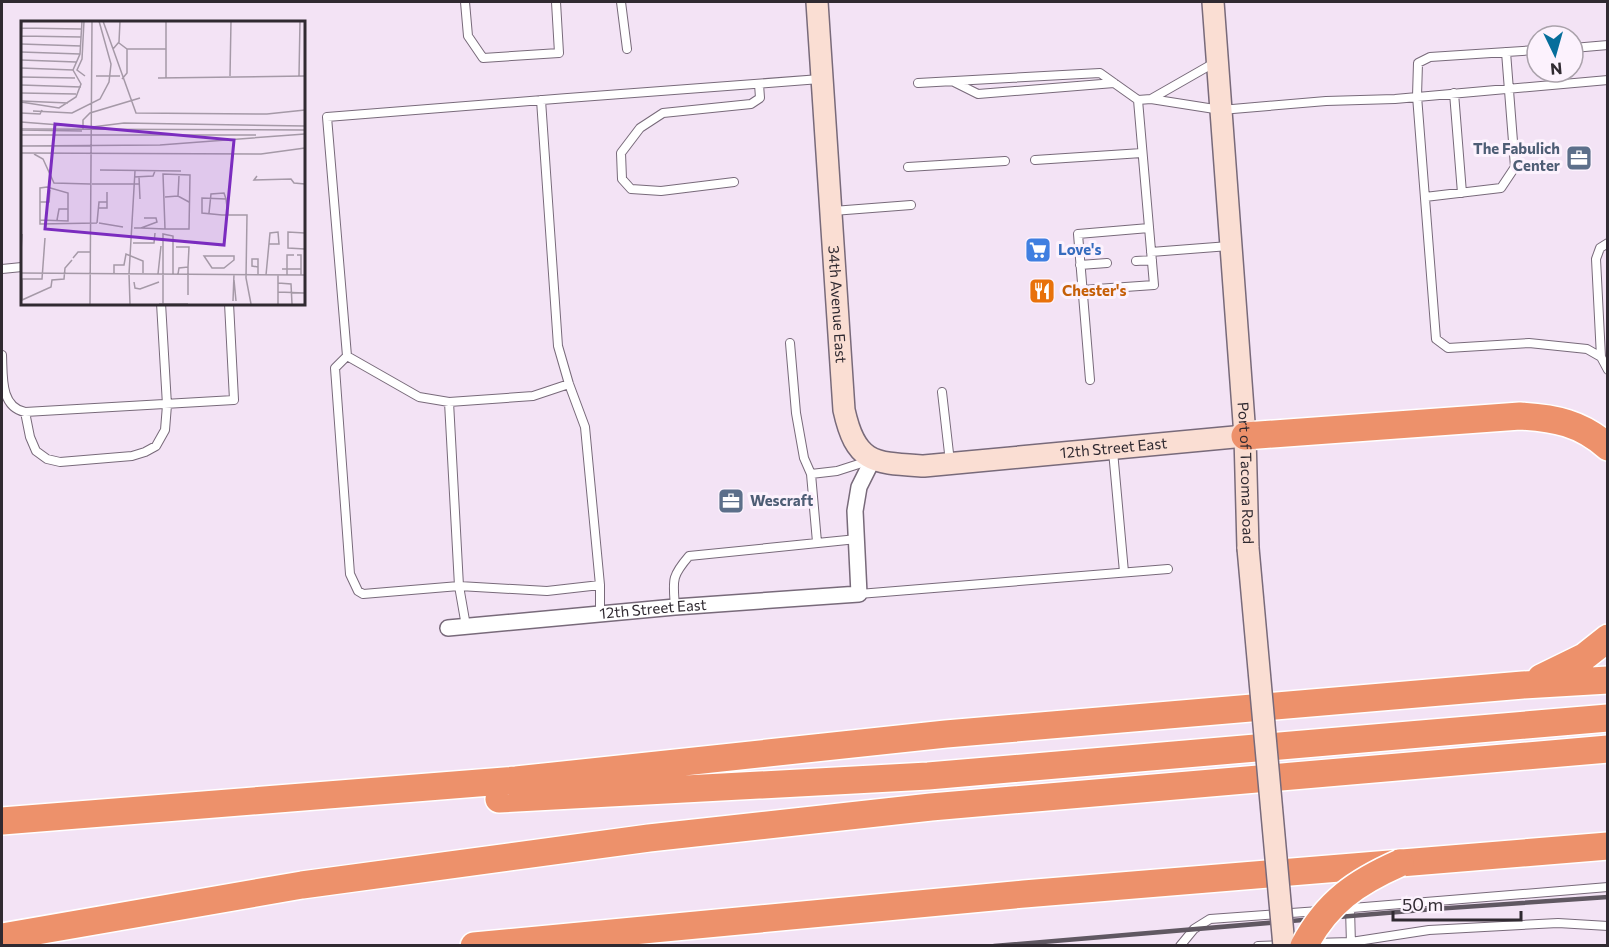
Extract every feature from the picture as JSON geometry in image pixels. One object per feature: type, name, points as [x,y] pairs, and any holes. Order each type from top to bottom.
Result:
[{"type":"highway","points":[[1245,436],[1520,416],[1559,420],[1586,431],[1608,447]]},
{"type":"highway","points":[[1523,685],[1561,670],[1584,657],[1608,638]]},
{"type":"highway","points":[[2,821],[516,780],[946,734],[1523,685],[1608,680]]},
{"type":"highway","points":[[50,817],[592,795],[928,776],[1608,718]]},
{"type":"highway","points":[[2,937],[302,885],[649,838],[932,807],[1608,749]]},
{"type":"highway","points":[[474,945],[1179,881],[1608,846]]},
{"type":"highway","points":[[1304,945],[1330,908],[1349,890],[1370,876],[1400,863]]},
{"type":"main road","name":"34th Avenue East","points":[[817,2],[844,410],[849,433],[858,449],[873,459]]},
{"type":"main road","name":"Port of Tacoma Road","points":[[1213,2],[1245,436],[1248,548],[1284,945]]},
{"type":"main road","name":"12th Street East","points":[[873,459],[892,464],[950,464],[1245,436]]},
{"type":"street","points":[[859,594],[855,511],[859,487],[873,459]]},
{"type":"street","name":"12th Street East","points":[[448,628],[675,607],[859,594]]},
{"type":"lane","points":[[465,2],[468,36],[483,58],[559,53],[556,2]]},
{"type":"lane","points":[[621,2],[627,49]]},
{"type":"lane","points":[[1585,47],[1608,45]]},
{"type":"lane","points":[[1525,51],[1430,57],[1418,63],[1417,96],[1436,339],[1448,348],[1529,344],[1587,349],[1601,357],[1608,370]]},
{"type":"lane","points":[[1425,197],[1501,188],[1515,167],[1506,52]]},
{"type":"lane","points":[[1151,99],[1218,61]]},
{"type":"lane","points":[[918,83],[1100,73],[1138,100],[1151,99],[1221,110],[1326,101],[1395,99],[1608,80]]},
{"type":"lane","points":[[600,585],[547,591],[459,586],[363,594],[358,591],[350,574],[335,368],[347,356],[327,117],[822,79]]},
{"type":"lane","points":[[952,81],[978,94],[1114,83]]},
{"type":"lane","points":[[734,182],[661,190],[631,189],[622,179],[621,153],[640,128],[663,113],[751,104],[760,98],[759,84]]},
{"type":"lane","points":[[1454,93],[1462,193]]},
{"type":"lane","points":[[541,100],[558,346],[585,427],[600,585],[600,614]]},
{"type":"lane","points":[[1082,290],[1154,285],[1138,100]]},
{"type":"lane","points":[[1035,160],[1142,153]]},
{"type":"lane","points":[[908,167],[1005,161]]},
{"type":"lane","points":[[831,211],[911,205]]},
{"type":"lane","points":[[1090,380],[1078,234],[1149,228]]},
{"type":"lane","points":[[1601,357],[1604,335],[1596,258],[1600,248],[1608,243]]},
{"type":"lane","points":[[1136,261],[1152,256],[1230,246]]},
{"type":"lane","points":[[1080,265],[1107,263]]},
{"type":"lane","points":[[2,269],[21,267]]},
{"type":"lane","points":[[25,412],[30,437],[36,451],[47,459],[60,462],[132,456],[156,446],[165,430],[167,405],[161,304]]},
{"type":"lane","points":[[2,355],[5,396],[8,403],[17,410],[25,412],[234,400],[229,304]]},
{"type":"lane","points":[[790,343],[800,434],[804,458],[811,474],[817,542]]},
{"type":"lane","points":[[347,356],[418,397],[450,402],[533,396],[569,384]]},
{"type":"lane","points":[[942,392],[950,464]]},
{"type":"lane","points":[[450,402],[459,586],[466,626]]},
{"type":"lane","points":[[1113,448],[1124,572]]},
{"type":"lane","points":[[811,474],[837,471],[873,459]]},
{"type":"lane","points":[[675,607],[673,582],[677,570],[689,556],[856,539]]},
{"type":"lane","points":[[859,594],[1168,568]]},
{"type":"lane","points":[[1180,945],[1194,929],[1210,919],[1608,887]]},
{"type":"lane","points":[[1350,908],[1351,944]]},
{"type":"lane","points":[[1258,945],[1351,944],[1429,930],[1558,923],[1608,927]]},
{"type":"railway","points":[[994,946],[1434,909],[1608,897]]},
{"type":"place","name":"The Fabulich Center","points":[[1579,158]]},
{"type":"place","name":"Love's","points":[[1038,250]]},
{"type":"place","name":"Chester's","points":[[1042,291]]},
{"type":"place","name":"Wescraft","points":[[731,501]]}]
